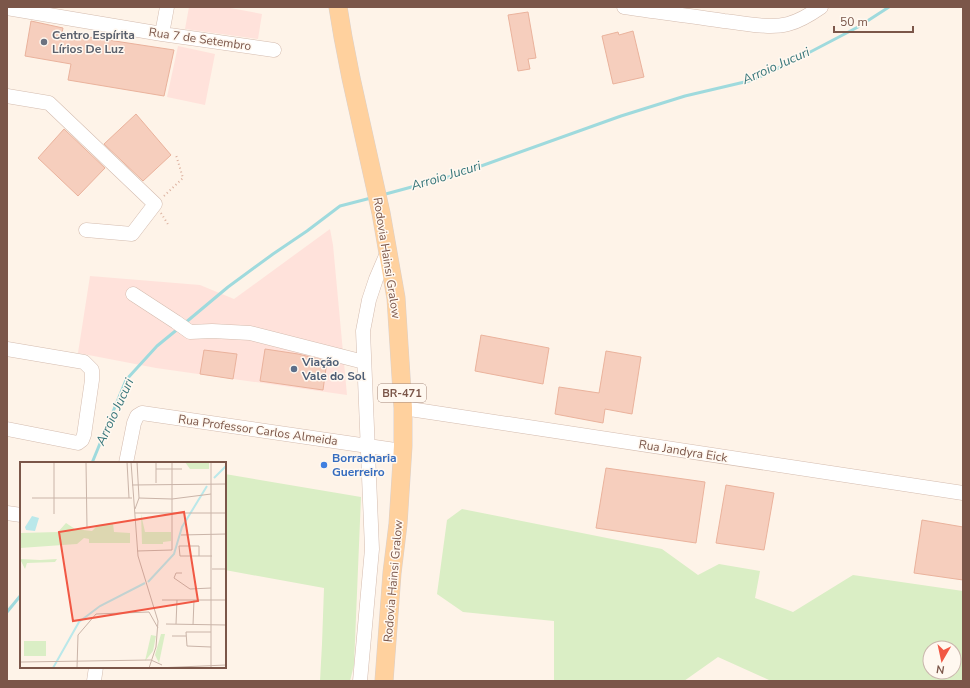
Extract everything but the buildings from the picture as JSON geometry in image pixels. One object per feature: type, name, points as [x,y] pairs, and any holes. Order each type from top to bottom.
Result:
[{"type":"main road","name":"Rodovia Hainsi Gralow","points":[[338,7],[343,37],[381,213],[396,298],[403,408],[402,451],[398,524],[392,573],[384,681]]},
{"type":"street","points":[[162,34],[167,7]]},
{"type":"street","points":[[624,7],[776,26],[787,25],[805,18],[821,7]]},
{"type":"street","name":"Rua 7 de Setembro","points":[[7,8],[35,9],[162,34],[274,50]]},
{"type":"street","points":[[7,96],[49,102],[155,204],[132,234],[86,230]]},
{"type":"street","points":[[360,681],[372,549],[363,331],[369,300],[388,251]]},
{"type":"street","points":[[133,294],[190,332],[212,331],[250,333],[364,362]]},
{"type":"street","points":[[7,350],[84,362],[92,370],[92,380],[84,435],[82,440],[78,443],[7,429]]},
{"type":"street","name":"Rua Jandyra Eick","points":[[403,408],[963,493]]},
{"type":"street","name":"Rua Professor Carlos Almeida","points":[[126,462],[134,423],[138,416],[142,413],[402,451]]},
{"type":"street","points":[[7,513],[20,515]]},
{"type":"street","points":[[94,681],[96,668]]},
{"type":"path","points":[[155,204],[183,178],[176,155]]},
{"type":"shaded area","points":[[189,7],[225,7],[262,14],[258,39],[185,29]]},
{"type":"shaded area","points":[[178,46],[215,54],[205,105],[167,97]]},
{"type":"shaded area","points":[[330,229],[333,245],[347,395],[156,368],[78,353],[90,276],[200,285],[234,299]]},
{"type":"green space","points":[[226,474],[361,497],[354,665],[350,681],[320,681],[324,588],[226,570]]},
{"type":"green space","points":[[462,509],[662,549],[698,575],[719,564],[760,571],[755,598],[793,612],[853,575],[963,591],[963,681],[769,680],[718,657],[684,681],[554,681],[554,621],[463,612],[437,594],[447,520]]},
{"type":"waterway","name":"Arroio Jucuri","points":[[382,195],[456,175],[621,116],[685,96],[753,80],[858,27],[889,7]]},
{"type":"waterway","name":"Arroio Jucuri","points":[[185,323],[228,287],[340,206],[371,198]]},
{"type":"waterway","name":"Arroio Jucuri","points":[[92,462],[126,380],[157,346],[179,328]]},
{"type":"waterway","name":"Arroio Jucuri","points":[[7,612],[20,596]]},
{"type":"place","name":"Centro Espírita Lírios De Luz","points":[[44,42]]},
{"type":"place","name":"Viação Vale do Sol","points":[[294,369]]},
{"type":"place","name":"Borracharia Guerreiro","points":[[324,465]]}]
